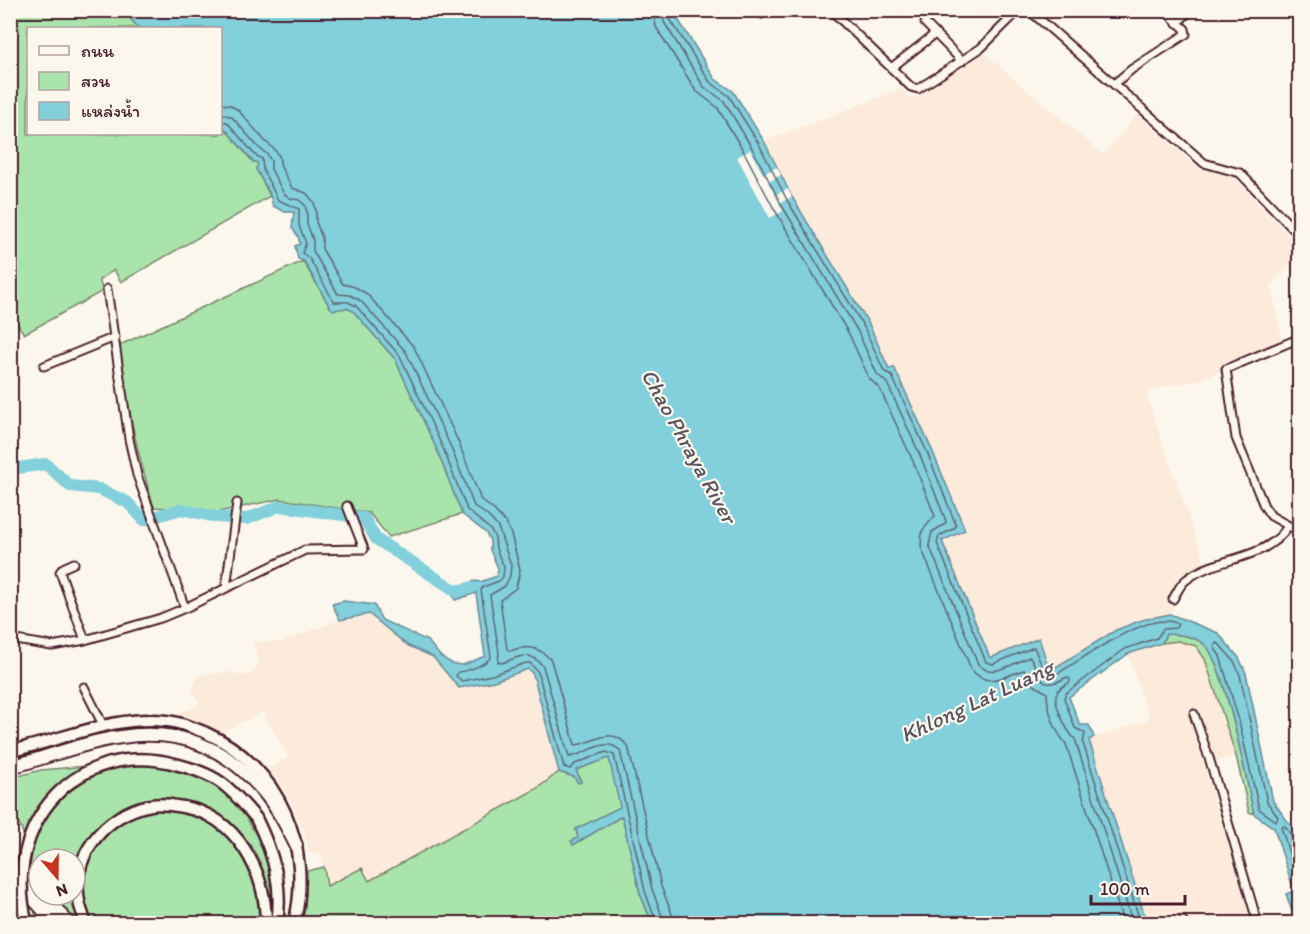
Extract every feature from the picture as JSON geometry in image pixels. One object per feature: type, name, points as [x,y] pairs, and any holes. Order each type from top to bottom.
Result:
[{"type":"highway","points":[[10,767],[121,736],[166,735],[200,742],[233,762],[263,791],[282,818],[296,845]]},
{"type":"highway","points":[[10,861],[27,878]]},
{"type":"highway","points":[[10,873],[56,924]]},
{"type":"highway","points":[[54,907],[69,924]]},
{"type":"main road","points":[[10,751],[141,720],[168,721],[196,729],[221,740],[244,755],[266,779],[289,819],[296,845],[301,885],[294,924]]},
{"type":"main road","points":[[27,924],[21,910],[17,867],[23,840],[38,808],[67,779],[107,762],[136,758],[168,762],[197,770],[223,784],[256,818],[276,867],[280,896],[277,924]]},
{"type":"main road","points":[[86,924],[78,890],[87,849],[103,829],[124,814],[151,805],[169,804],[191,808],[213,817],[229,830],[244,848],[256,868],[263,890],[266,924]]},
{"type":"street","points":[[831,10],[911,87],[918,89],[985,45],[1019,10]]},
{"type":"street","points":[[1029,10],[1204,163],[1240,173],[1299,236]]},
{"type":"street","points":[[1114,84],[1132,69],[1186,34],[1185,29],[1164,10]]},
{"type":"street","points":[[1177,23],[1191,10]]},
{"type":"street","points":[[925,23],[962,61]]},
{"type":"street","points":[[891,68],[935,34]]},
{"type":"street","points":[[107,289],[129,439],[137,475],[185,608]]},
{"type":"street","points":[[44,366],[115,337]]},
{"type":"street","points":[[1299,338],[1226,369],[1236,438],[1264,506],[1271,516],[1299,532]]},
{"type":"street","points":[[226,588],[237,506]]},
{"type":"street","points":[[10,639],[52,646],[85,640],[160,618],[185,608],[305,550],[364,549],[347,506]]},
{"type":"street","points":[[1173,599],[1184,581],[1197,572],[1239,559],[1280,538],[1288,526]]},
{"type":"street","points":[[74,563],[60,572],[85,640]]},
{"type":"street","points":[[84,687],[104,727]]},
{"type":"street","points":[[1194,714],[1258,924]]},
{"type":"shaded area","points":[[984,53],[1103,155],[1137,114],[1194,164],[1232,175],[1299,247],[1299,255],[1271,285],[1282,342],[1202,379],[1145,393],[1208,572],[1187,582],[1170,614],[1142,620],[1116,630],[1051,671],[1048,666],[990,659],[942,540],[965,530],[932,450],[895,367],[889,369],[869,324],[792,197],[764,141],[902,89],[911,100]]},
{"type":"shaded area","points":[[369,614],[407,645],[433,657],[459,688],[494,681],[527,668],[533,674],[559,772],[536,789],[368,882],[362,868],[327,886],[321,852],[309,853],[304,831],[288,796],[266,770],[288,757],[263,712],[220,733],[173,716],[200,704],[192,689],[198,675],[228,672],[243,676],[252,673],[260,663],[253,642],[280,642],[340,620]]},
{"type":"shaded area","points":[[1178,641],[1196,646],[1205,659],[1236,756],[1213,762],[1198,711],[1189,714],[1251,923],[1189,923],[1187,920],[1177,923],[1147,923],[1088,740],[1150,719],[1128,654],[1162,643]]},
{"type":"green space","points":[[10,11],[123,11],[138,27],[27,27],[27,135],[222,135],[222,125],[253,162],[258,164],[256,169],[270,196],[121,282],[114,270],[99,280],[103,291],[24,334],[10,313]]},
{"type":"green space","points":[[303,261],[330,307],[347,308],[353,311],[395,359],[437,450],[462,514],[389,537],[369,513],[280,499],[218,512],[154,507],[133,427],[120,345]]},
{"type":"green space","points":[[1166,634],[1196,639],[1205,645],[1212,656],[1220,674],[1234,724],[1254,814],[1249,812],[1236,756],[1205,659],[1196,646],[1178,641],[1162,643]]},
{"type":"green space","points":[[609,757],[621,807],[576,829],[578,838],[572,841],[573,845],[622,816],[640,893],[652,923],[302,924],[307,871],[324,867],[327,886],[362,868],[369,881],[536,789],[559,772],[574,777],[578,782],[581,781],[576,770]]},
{"type":"green space","points":[[156,760],[233,794],[277,872],[266,923],[38,923],[34,907],[87,907],[87,847],[27,847],[18,822],[11,812],[11,778],[41,770]]},
{"type":"water","points":[[123,11],[675,11],[715,79],[733,91],[764,141],[792,197],[869,324],[889,369],[894,367],[965,530],[942,541],[990,658],[1039,638],[1051,670],[1116,630],[1142,620],[1170,614],[1218,633],[1239,658],[1246,673],[1273,801],[1299,837],[1299,923],[1296,923],[1286,894],[1294,891],[1274,828],[1254,814],[1227,698],[1213,656],[1197,639],[1166,634],[1162,643],[1128,654],[1069,697],[1080,725],[1089,725],[1094,737],[1089,740],[1147,923],[652,923],[640,893],[622,816],[573,845],[571,841],[578,838],[576,829],[620,807],[609,758],[576,770],[581,782],[578,783],[574,777],[559,772],[533,674],[528,669],[494,681],[459,688],[433,657],[407,645],[369,614],[340,620],[332,604],[344,601],[374,605],[382,620],[428,641],[441,657],[453,664],[463,665],[485,656],[476,593],[455,600],[453,596],[461,587],[469,583],[497,576],[498,568],[490,550],[490,541],[486,533],[462,514],[437,450],[395,359],[353,311],[347,308],[333,310],[330,307],[304,261],[298,259],[295,246],[300,244],[292,228],[294,212],[285,212],[273,206],[269,192],[256,169],[258,164],[222,125],[222,27],[138,27]]},
{"type":"pier","points":[[750,150],[763,174],[777,167],[781,175],[768,182],[775,195],[788,189],[792,197],[779,203],[783,211],[770,218],[737,157]]},
{"type":"waterway","points":[[10,469],[46,464],[70,486],[99,489],[127,502],[144,520],[181,509],[216,517],[247,519],[280,506],[364,518],[376,539],[456,591],[471,588]]},
{"type":"water label","name":"Chao Phraya River","points":[[689,446]]},
{"type":"water label","name":"Khlong Lat Luang","points":[[977,701]]}]
